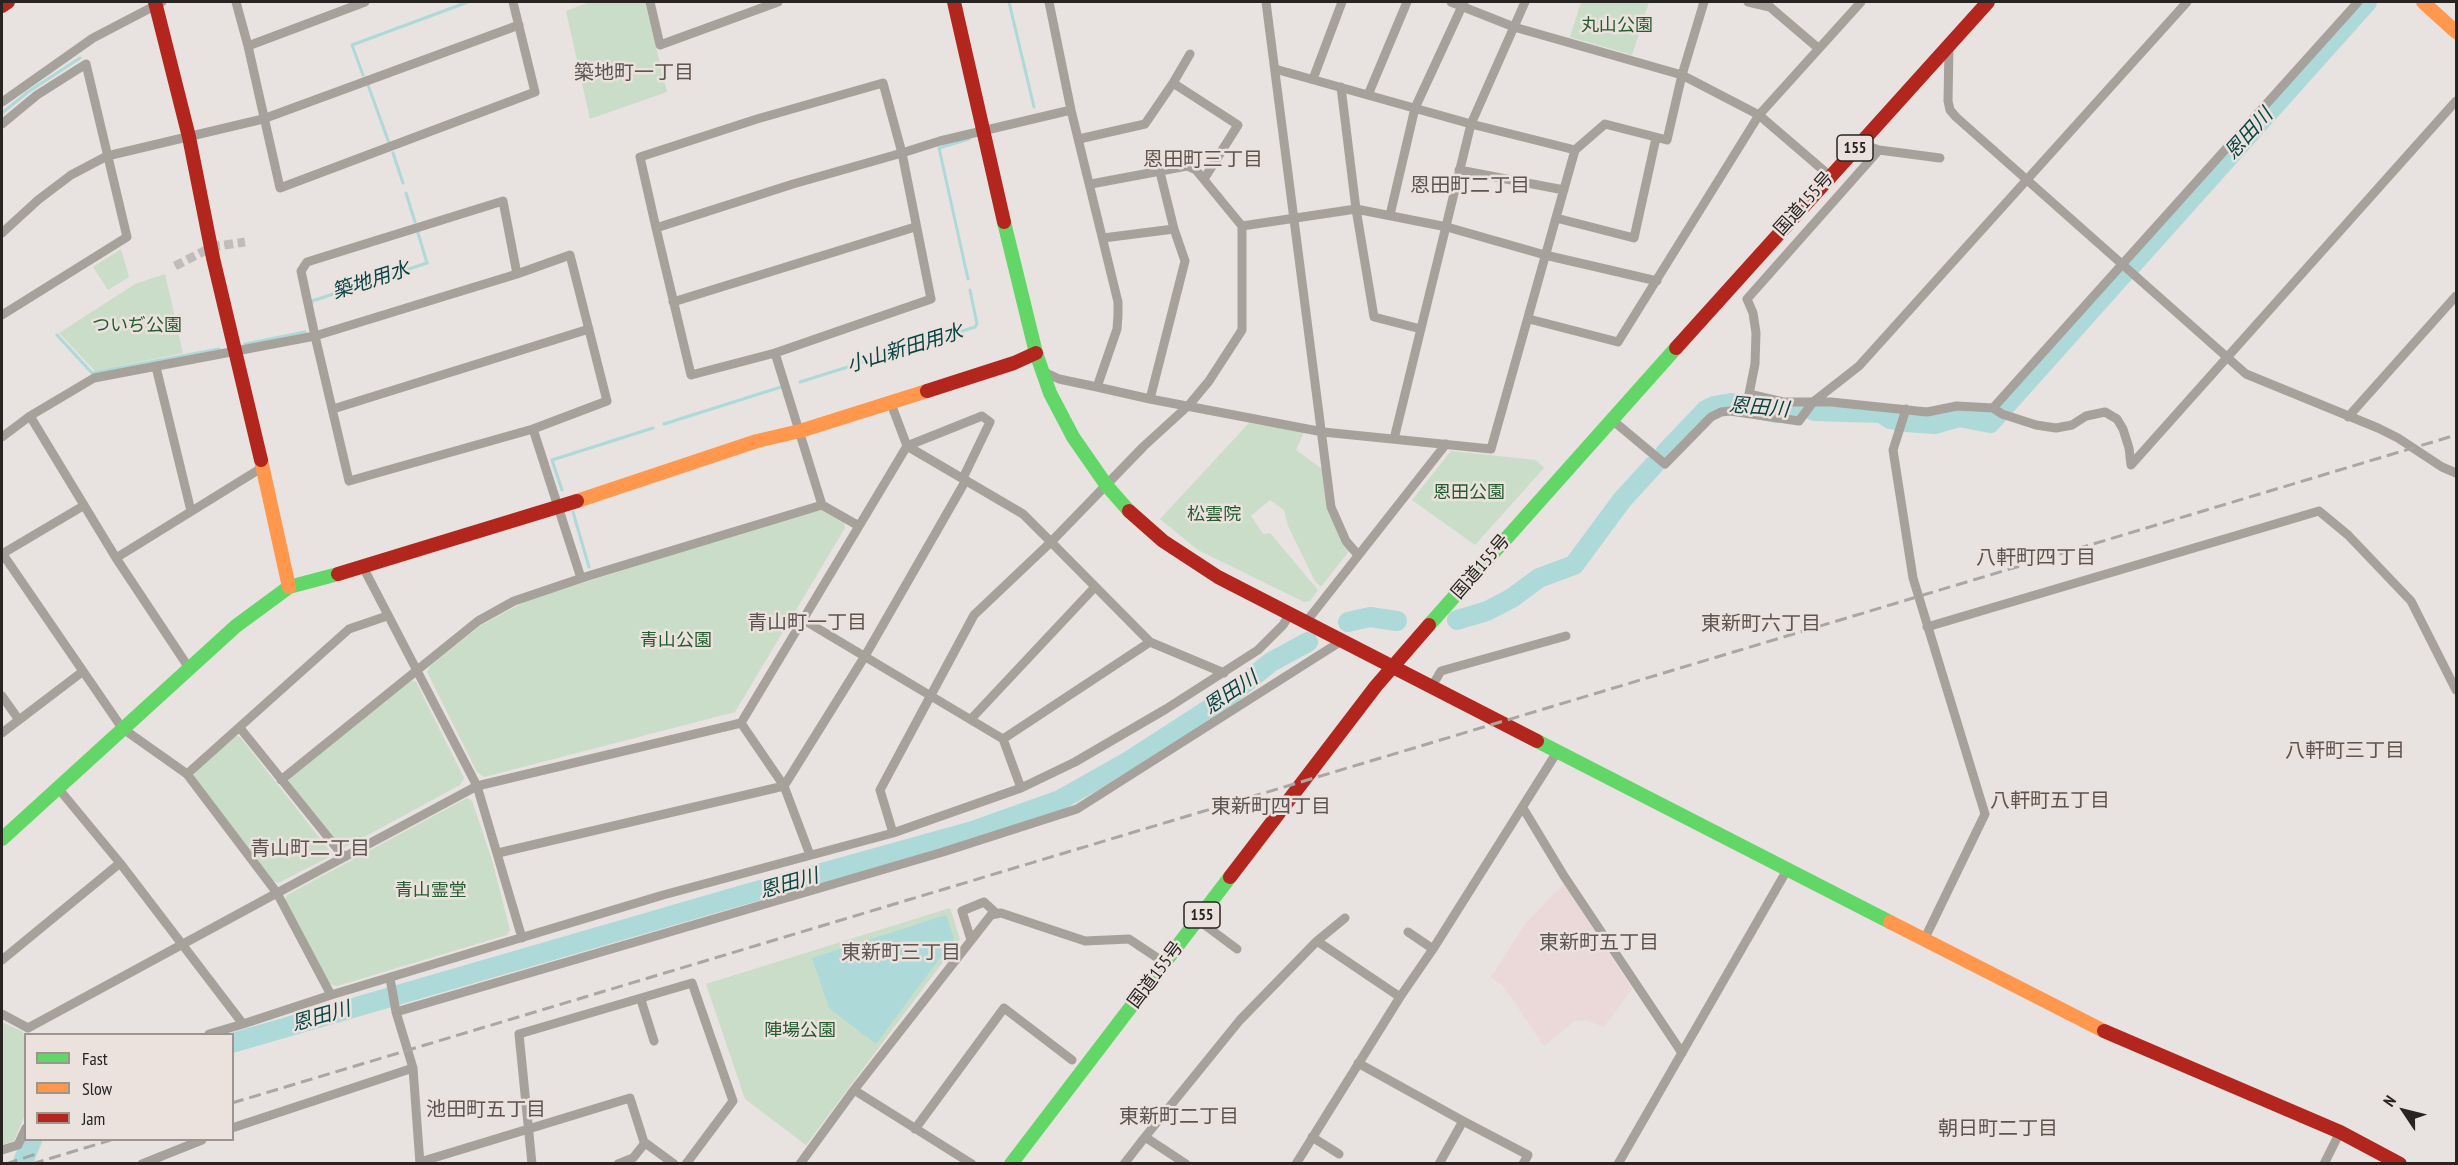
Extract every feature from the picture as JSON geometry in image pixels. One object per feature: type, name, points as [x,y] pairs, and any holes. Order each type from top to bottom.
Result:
[{"type":"main road","points":[[2,6],[8,2]]},
{"type":"main road","points":[[157,2],[289,587]]},
{"type":"main road","points":[[954,2],[1036,353],[1060,417],[1107,486],[1135,516],[1183,555],[1201,568],[2078,1019],[2340,1132],[2400,1164]]},
{"type":"main road","name":"国道155号","points":[[1011,1164],[1393,667],[1611,419],[1988,2]]},
{"type":"main road","points":[[2423,2],[2457,32]]},
{"type":"main road","points":[[2,839],[236,626],[289,587],[363,567],[558,507],[757,441],[800,431],[1014,363],[1036,353]]},
{"type":"street","points":[[2,102],[93,39],[157,2]]},
{"type":"street","points":[[236,2],[280,188],[472,118],[536,92],[513,2]]},
{"type":"street","points":[[248,46],[365,2]]},
{"type":"street","points":[[650,2],[660,45],[778,2]]},
{"type":"street","points":[[1049,2],[1071,110],[1091,184],[1118,302],[1117,329],[1097,387]]},
{"type":"street","points":[[1266,2],[1331,507],[1346,541],[1358,555]]},
{"type":"street","points":[[1313,79],[1342,2]]},
{"type":"street","points":[[1368,95],[1407,2]]},
{"type":"street","points":[[1450,2],[1464,3],[1514,27],[1682,75],[1759,115],[1830,176]]},
{"type":"street","points":[[1394,439],[1471,124],[1526,2]]},
{"type":"street","points":[[1042,371],[1059,379],[1150,399],[1323,432],[1491,448],[1575,150],[1605,124],[1667,140],[1682,75],[1704,2]]},
{"type":"street","points":[[1748,2],[1771,4],[1818,48]]},
{"type":"street","points":[[1529,319],[1618,342],[1759,115],[1861,2]]},
{"type":"street","points":[[1611,419],[1665,464],[1711,417],[1721,412],[1799,421],[1813,402],[1859,366],[2187,2]]},
{"type":"street","points":[[1997,410],[2358,2]]},
{"type":"street","points":[[1390,215],[1415,108],[1464,3]]},
{"type":"street","points":[[2,232],[70,175],[107,156],[263,119],[519,24]]},
{"type":"street","points":[[1949,45],[1948,101],[1950,110],[2246,374],[2398,438],[2442,467],[2457,473]]},
{"type":"street","points":[[1079,139],[1145,124],[1190,54]]},
{"type":"street","points":[[2,124],[37,95],[86,64],[128,237],[2,315]]},
{"type":"street","points":[[1275,69],[1471,124],[1575,150]]},
{"type":"street","points":[[883,83],[902,153],[931,299],[775,353],[691,375],[640,157],[756,119],[883,83]]},
{"type":"street","points":[[1173,83],[1238,125],[1204,179]]},
{"type":"street","points":[[1341,87],[1356,209],[1374,317],[1421,329]]},
{"type":"street","points":[[1879,150],[1747,299],[1754,313],[1756,333],[1755,364],[1749,394],[1783,402],[1813,402],[1927,412],[1957,406],[1997,410],[2036,425],[2056,428],[2072,425],[2086,416],[2105,412],[2117,419],[2123,429],[2131,465],[2457,101]]},
{"type":"street","points":[[657,228],[793,184],[940,141],[1071,110]]},
{"type":"street","points":[[1556,218],[1634,238],[1656,138]]},
{"type":"street","points":[[1860,143],[1879,150],[1940,158]]},
{"type":"street","points":[[893,833],[880,790],[974,615],[1051,542],[1144,446],[1189,405],[1221,364],[1242,330],[1242,226],[1196,170],[1187,166],[1091,184]]},
{"type":"street","points":[[1460,170],[1564,190]]},
{"type":"street","points":[[1150,399],[1185,261],[1174,229],[1160,172]]},
{"type":"street","points":[[2,437],[30,416],[94,378],[315,336],[517,274],[570,255],[607,401],[533,429],[349,481],[315,336],[301,272],[307,261],[503,201],[517,274]]},
{"type":"street","points":[[1242,226],[1356,209],[1447,227],[1545,255],[1657,281]]},
{"type":"street","points":[[673,302],[915,227]]},
{"type":"street","points":[[1103,238],[1174,229]]},
{"type":"street","points":[[2348,417],[2457,296]]},
{"type":"street","points":[[333,409],[589,328]]},
{"type":"street","points":[[775,353],[822,505],[859,526]]},
{"type":"street","points":[[156,367],[191,511]]},
{"type":"street","points":[[890,402],[907,447],[1023,514],[1150,642],[1224,673]]},
{"type":"street","points":[[1906,409],[1893,450],[1913,578],[1985,813],[1924,940]]},
{"type":"street","points":[[30,416],[83,506],[189,668]]},
{"type":"street","points":[[2,1014],[29,1031],[182,943],[477,786],[741,723],[907,447],[982,416],[990,422],[965,479],[865,656],[784,786],[498,854]]},
{"type":"street","points":[[533,429],[581,578]]},
{"type":"street","points":[[1306,622],[1446,444]]},
{"type":"street","points":[[116,558],[263,467]]},
{"type":"street","points":[[281,780],[478,621],[514,601],[581,578],[822,505]]},
{"type":"street","points":[[83,506],[2,554],[122,728],[187,774],[277,893],[331,995]]},
{"type":"street","points":[[1927,627],[2319,511],[2348,535],[2411,601],[2457,690]]},
{"type":"street","points":[[363,567],[477,786],[522,938]]},
{"type":"street","points":[[972,718],[1094,588]]},
{"type":"street","points":[[215,1033],[331,995],[663,895],[893,833],[1022,788],[1085,756],[1224,673],[1258,650],[1283,625],[1290,614]]},
{"type":"street","points":[[187,774],[349,629],[387,616]]},
{"type":"street","points":[[802,619],[972,718],[1003,739],[1022,788]]},
{"type":"street","points":[[1431,686],[1441,671],[1566,636]]},
{"type":"street","points":[[396,1012],[921,859],[1077,809],[1343,640]]},
{"type":"street","points":[[1003,739],[1150,642]]},
{"type":"street","points":[[2,733],[82,672]]},
{"type":"street","points":[[2,696],[19,720]]},
{"type":"street","points":[[741,723],[784,786],[810,855]]},
{"type":"street","points":[[240,728],[344,857]]},
{"type":"street","points":[[1296,1164],[1400,996],[1557,752]]},
{"type":"street","points":[[58,788],[120,863],[243,1024]]},
{"type":"street","points":[[1523,808],[1564,876],[1682,1053]]},
{"type":"street","points":[[2,960],[120,863]]},
{"type":"street","points":[[1618,1164],[1787,870]]},
{"type":"street","points":[[971,940],[962,911],[984,903],[996,913],[1085,941],[1129,939],[1165,963]]},
{"type":"street","points":[[800,1164],[854,1090],[971,940],[991,915],[996,913]]},
{"type":"street","points":[[1124,1164],[1240,1020],[1317,941],[1345,918]]},
{"type":"street","points":[[1197,920],[1237,950]]},
{"type":"street","points":[[1408,932],[1432,949]]},
{"type":"street","points":[[1317,941],[1400,996]]},
{"type":"street","points":[[390,978],[396,1012],[413,1068],[420,1163],[630,1098],[645,1143],[674,1164]]},
{"type":"street","points":[[532,1164],[519,1034],[641,1000],[692,983],[733,1101],[686,1164]]},
{"type":"street","points":[[641,1000],[654,1041]]},
{"type":"street","points":[[915,1129],[1004,1008],[1072,1060]]},
{"type":"street","points":[[1358,1063],[1528,1155],[1523,1164]]},
{"type":"street","points":[[234,1127],[413,1068]]},
{"type":"street","points":[[854,1090],[972,1164]]},
{"type":"street","points":[[1438,1164],[1463,1120]]},
{"type":"street","points":[[2,1150],[18,1145],[24,1132]]},
{"type":"street","points":[[2324,1164],[2340,1132]]},
{"type":"street","points":[[1145,1137],[1186,1164]]},
{"type":"street","points":[[1312,1137],[1339,1154]]},
{"type":"street","points":[[142,1164],[200,1141]]},
{"type":"street","points":[[618,1164],[633,1158],[645,1143]]},
{"type":"shaded area","points":[[1564,884],[1632,989],[1604,1027],[1588,1021],[1576,1020],[1544,1046],[1504,987],[1491,977],[1525,924]]},
{"type":"green space","points":[[590,2],[645,2],[667,92],[590,119],[566,11]]},
{"type":"green space","name":"丸山公園","points":[[1581,2],[1649,2],[1632,55],[1570,37]]},
{"type":"green space","points":[[121,249],[129,277],[108,290],[93,267]]},
{"type":"green space","name":"ついぢ公園","points":[[165,274],[183,353],[95,371],[59,333],[135,284]]},
{"type":"green space","name":"松雲院","points":[[1249,423],[1304,432],[1296,450],[1322,469],[1349,551],[1321,587],[1315,581],[1288,526],[1284,510],[1270,500],[1251,516],[1263,534],[1270,533],[1318,590],[1310,601],[1304,602],[1198,550],[1160,519]]},
{"type":"green space","name":"恩田公園","points":[[1451,451],[1536,460],[1544,468],[1475,545],[1412,500]]},
{"type":"green space","name":"青山公園","points":[[823,507],[844,521],[845,528],[735,712],[484,777],[477,772],[427,672],[431,665],[480,626],[526,601]]},
{"type":"green space","name":"青山霊堂","points":[[411,681],[416,682],[464,778],[460,785],[344,848],[340,847],[289,784],[289,778]]},
{"type":"green space","points":[[236,736],[240,737],[330,851],[329,857],[278,883],[273,881],[194,778],[194,772]]},
{"type":"green space","name":"青山霊堂","points":[[467,798],[472,801],[492,860],[510,930],[507,935],[337,986],[330,984],[285,901],[287,895]]},
{"type":"green space","name":"陣場公園","points":[[950,908],[960,939],[806,1145],[745,1099],[706,984]]},
{"type":"green space","points":[[2,1022],[23,1032],[24,1036],[24,1117],[14,1141],[2,1145]]},
{"type":"water","points":[[946,915],[954,939],[876,1044],[829,1008],[812,958]]},
{"type":"waterway","name":"築地用水","points":[[363,75],[352,45],[468,2]]},
{"type":"waterway","name":"小山新田用水","points":[[1009,2],[1034,107]]},
{"type":"waterway","name":"恩田川","points":[[2131,266],[2367,2]]},
{"type":"waterway","points":[[2,113],[28,92],[80,58]]},
{"type":"waterway","name":"築地用水","points":[[368,85],[389,143]]},
{"type":"waterway","name":"小山新田用水","points":[[968,279],[939,148],[969,139]]},
{"type":"waterway","name":"築地用水","points":[[393,153],[403,183]]},
{"type":"waterway","name":"築地用水","points":[[406,193],[415,222]]},
{"type":"waterway","name":"築地用水","points":[[312,304],[312,301],[427,263],[418,233]]},
{"type":"waterway","name":"恩田川","points":[[1906,422],[1934,424],[1959,417],[1990,423],[2124,273]]},
{"type":"waterway","name":"小山新田用水","points":[[800,382],[975,327],[977,324],[970,290]]},
{"type":"waterway","name":"築地用水","points":[[245,344],[305,332]]},
{"type":"waterway","name":"築地用水","points":[[57,335],[92,373],[219,349]]},
{"type":"waterway","name":"小山新田用水","points":[[664,424],[781,387]]},
{"type":"waterway","name":"恩田川","points":[[1665,453],[1706,410],[1714,406],[1731,403],[1776,413],[1799,412]]},
{"type":"waterway","name":"恩田川","points":[[1814,411],[1881,413],[1890,419],[1901,421]]},
{"type":"waterway","name":"小山新田用水","points":[[562,490],[552,460],[653,428]]},
{"type":"waterway","name":"恩田川","points":[[1457,620],[1487,611],[1512,598],[1539,578],[1574,565],[1622,500],[1654,465]]},
{"type":"waterway","name":"小山新田用水","points":[[573,512],[589,567]]},
{"type":"waterway","name":"恩田川","points":[[1348,622],[1370,617],[1397,621]]},
{"type":"waterway","name":"恩田川","points":[[234,1042],[739,896],[973,831],[1060,800],[1129,761],[1225,699],[1271,662],[1308,642]]},
{"type":"waterway","name":"恩田川","points":[[22,1164],[32,1141]]},
{"type":"tunnel","points":[[175,266],[212,247],[245,242]]},
{"type":"railway","points":[[234,1102],[2456,435]]},
{"type":"railway","points":[[32,1164],[108,1141]]},
{"type":"railway","points":[[6,1164],[39,1153]]},
{"type":"traffic: fast","points":[[1004,222],[1036,353],[1050,393],[1073,437],[1107,486],[1129,511]]},
{"type":"traffic: fast","points":[[1429,625],[1676,348]]},
{"type":"traffic: fast","points":[[2,839],[236,626],[289,587],[338,574]]},
{"type":"traffic: fast","points":[[1537,741],[1890,922]]},
{"type":"traffic: fast","points":[[1011,1164],[1230,877]]},
{"type":"traffic: slow","points":[[2423,2],[2456,32]]},
{"type":"traffic: slow","points":[[577,501],[757,441],[800,431],[927,391]]},
{"type":"traffic: slow","points":[[261,460],[289,587]]},
{"type":"traffic: slow","points":[[1890,922],[2104,1031]]},
{"type":"traffic: jam","points":[[2,6],[8,2]]},
{"type":"traffic: jam","points":[[155,2],[189,137],[213,258],[261,460]]},
{"type":"traffic: jam","points":[[954,2],[1004,222]]},
{"type":"traffic: jam","points":[[1676,348],[1988,2]]},
{"type":"traffic: jam","points":[[927,391],[1014,363],[1036,353]]},
{"type":"traffic: jam","points":[[338,574],[577,501]]},
{"type":"traffic: jam","points":[[1129,511],[1163,541],[1218,577],[1537,741]]},
{"type":"traffic: jam","points":[[1230,877],[1376,686],[1429,625]]},
{"type":"traffic: jam","points":[[2104,1031],[2340,1132],[2400,1164]]},
{"type":"district","name":"築地町一丁目","points":[[634,73]]},
{"type":"district","name":"恩田町三丁目","points":[[1203,160]]},
{"type":"district","name":"恩田町二丁目","points":[[1470,186]]},
{"type":"district","name":"八軒町四丁目","points":[[2036,558]]},
{"type":"district","name":"青山町一丁目","points":[[807,623]]},
{"type":"district","name":"東新町六丁目","points":[[1761,624]]},
{"type":"district","name":"八軒町三丁目","points":[[2345,751]]},
{"type":"district","name":"八軒町五丁目","points":[[2050,801]]},
{"type":"district","name":"東新町四丁目","points":[[1271,807]]},
{"type":"district","name":"青山町二丁目","points":[[310,849]]},
{"type":"district","name":"東新町五丁目","points":[[1599,943]]},
{"type":"district","name":"東新町三丁目","points":[[901,953]]},
{"type":"district","name":"池田町五丁目","points":[[486,1110]]},
{"type":"district","name":"東新町二丁目","points":[[1179,1117]]},
{"type":"district","name":"朝日町二丁目","points":[[1998,1129]]}]
